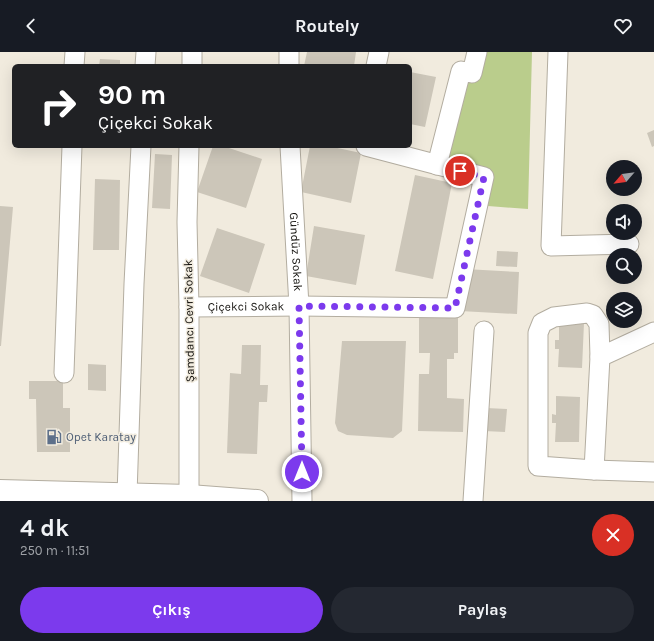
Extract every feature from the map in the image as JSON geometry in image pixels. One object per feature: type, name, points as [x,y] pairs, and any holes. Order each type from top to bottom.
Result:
[{"type":"main road","points":[[0,491],[189,496],[257,501]]},
{"type":"street","points":[[74,64],[75,52]]},
{"type":"street","points":[[145,64],[146,52]]},
{"type":"street","points":[[192,52],[192,64]]},
{"type":"street","points":[[289,52],[289,64]]},
{"type":"street","points":[[376,64],[379,52]]},
{"type":"street","points":[[436,165],[461,71],[472,73],[477,52]]},
{"type":"street","points":[[558,52],[551,246],[629,244]]},
{"type":"street","points":[[64,372],[72,148]]},
{"type":"street","points":[[127,495],[134,284],[141,148]]},
{"type":"street","name":"Şamdancı Cevri Sokak","points":[[189,148],[187,222],[189,307],[189,496]]},
{"type":"street","name":"Gündüz Sokak","points":[[290,148],[299,306],[302,501]]},
{"type":"street","name":"Çiçekci Sokak","points":[[189,307],[299,306],[455,308],[484,177],[373,148]]},
{"type":"street","points":[[594,470],[600,357],[599,324],[593,315],[562,315],[548,319],[542,323],[538,333],[538,466],[594,470],[654,472]]},
{"type":"street","points":[[473,501],[484,332]]},
{"type":"street","points":[[600,357],[654,332]]},
{"type":"green space","points":[[485,52],[532,52],[528,209],[488,206],[490,179],[443,165],[462,79]]},
{"type":"building","points":[[307,52],[356,52],[354,64],[304,64]]},
{"type":"building","points":[[100,59],[120,60],[120,64],[99,64]]},
{"type":"building","points":[[412,72],[436,77],[425,127],[412,124]]},
{"type":"building","points":[[654,130],[654,146],[652,147],[647,133]]},
{"type":"building","points":[[212,148],[229,148],[262,159],[246,208],[197,192]]},
{"type":"building","points":[[310,148],[337,148],[361,153],[351,203],[301,192]]},
{"type":"building","points":[[155,154],[172,155],[170,209],[152,208]]},
{"type":"building","points":[[415,175],[452,183],[433,279],[395,271]]},
{"type":"building","points":[[95,179],[120,180],[119,250],[93,250]]},
{"type":"building","points":[[0,206],[13,207],[1,346],[0,346]]},
{"type":"building","points":[[314,226],[365,235],[356,285],[306,276]]},
{"type":"building","points":[[217,228],[265,244],[249,293],[200,276]]},
{"type":"building","points":[[497,251],[518,252],[517,267],[496,266]]},
{"type":"building","points":[[465,269],[519,272],[517,314],[460,311]]},
{"type":"building","points":[[419,310],[458,310],[458,353],[454,353],[454,359],[447,359],[447,398],[464,399],[463,432],[418,431],[419,374],[429,374],[430,353],[419,353]]},
{"type":"building","points":[[559,322],[584,323],[582,368],[558,367],[559,349],[555,349],[555,340],[559,340]]},
{"type":"building","points":[[342,341],[406,341],[402,431],[393,438],[347,435],[338,431],[335,423]]},
{"type":"building","points":[[242,345],[261,345],[260,385],[268,385],[267,402],[259,402],[257,454],[227,453],[230,373],[241,374]]},
{"type":"building","points":[[88,364],[106,365],[106,391],[88,390]]},
{"type":"building","points":[[29,381],[63,381],[63,408],[70,408],[70,452],[37,452],[36,399],[29,399]]},
{"type":"building","points":[[556,396],[580,397],[579,442],[555,442],[556,423],[552,423],[552,414],[556,415]]},
{"type":"building","points":[[486,408],[507,409],[505,432],[484,431]]},
{"type":"place","name":"Opet Karatay","points":[[54,437]]},
{"type":"route","points":[[302,472],[299,306],[455,308],[484,177],[460,171]]}]
